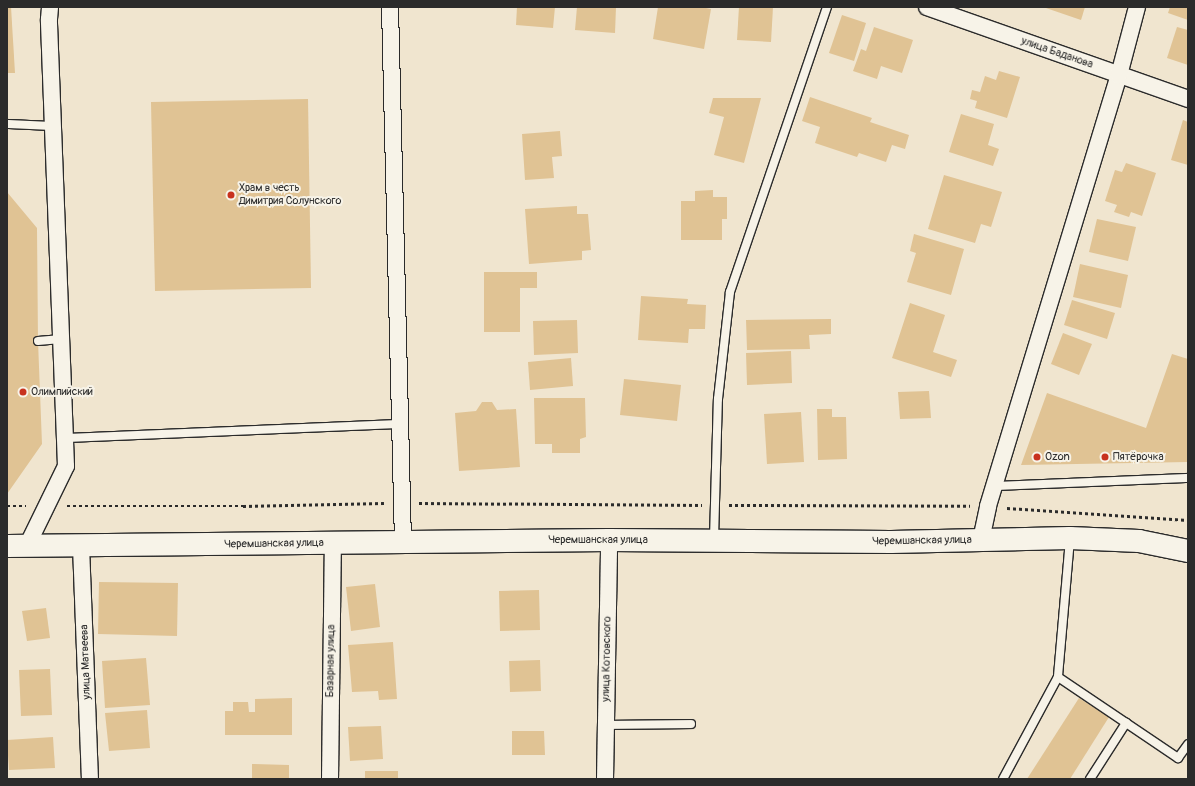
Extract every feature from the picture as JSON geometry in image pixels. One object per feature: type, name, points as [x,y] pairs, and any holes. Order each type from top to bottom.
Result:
[{"type":"main road","name":"Черемшанская улица","points":[[17,546],[609,540],[891,542],[1070,538],[1139,541],[1188,551]]},
{"type":"street","points":[[17,546],[48,506],[66,466],[49,19],[50,7]]},
{"type":"street","points":[[390,7],[403,542]]},
{"type":"street","name":"улица Баданова","points":[[927,7],[1188,99]]},
{"type":"street","points":[[981,540],[988,506],[1119,75],[1137,7]]},
{"type":"street","name":"улица Котовского","points":[[605,779],[609,540]]},
{"type":"street","name":"Базарная улица","points":[[330,779],[333,543]]},
{"type":"street","name":"улица Матвеева","points":[[81,546],[90,779]]},
{"type":"lane","points":[[714,540],[718,399],[730,292],[827,7]]},
{"type":"lane","points":[[7,124],[53,126]]},
{"type":"lane","points":[[38,341],[61,339]]},
{"type":"lane","points":[[65,438],[400,424]]},
{"type":"lane","points":[[994,486],[1188,478]]},
{"type":"lane","points":[[1003,779],[1058,677],[1070,538]]},
{"type":"lane","points":[[1058,677],[1178,758],[1188,744]]},
{"type":"lane","points":[[1090,779],[1126,723]]},
{"type":"lane","points":[[606,725],[691,724]]},
{"type":"path","points":[[7,506],[243,506],[402,503],[988,506],[1188,520]]},
{"type":"building","points":[[7,7],[11,7],[15,73],[7,73]]},
{"type":"building","points":[[517,7],[555,7],[553,28],[516,25]]},
{"type":"building","points":[[577,7],[616,7],[615,33],[575,30]]},
{"type":"building","points":[[658,7],[701,7],[711,9],[704,49],[653,39]]},
{"type":"building","points":[[739,7],[773,7],[771,42],[737,40]]},
{"type":"building","points":[[1043,7],[1085,7],[1081,20]]},
{"type":"building","points":[[1170,7],[1188,7],[1188,20],[1168,13]]},
{"type":"building","points":[[842,15],[866,23],[854,61],[829,53]]},
{"type":"building","points":[[874,27],[913,40],[902,73],[881,66],[877,79],[853,71],[861,49],[866,51]]},
{"type":"building","points":[[1177,27],[1188,30],[1188,65],[1167,58]]},
{"type":"building","points":[[999,71],[1020,77],[1007,118],[975,108],[977,101],[970,99],[972,90],[980,92],[985,76],[996,80]]},
{"type":"building","points":[[810,97],[872,118],[870,122],[909,135],[905,149],[892,145],[886,162],[859,153],[857,157],[815,143],[820,127],[802,121]]},
{"type":"building","points":[[713,98],[761,98],[744,163],[714,155],[724,117],[709,113]]},
{"type":"building","name":"Храм в честь Димитрия Солунского","points":[[308,99],[311,288],[155,291],[151,102]]},
{"type":"building","points":[[961,114],[994,124],[988,145],[999,149],[993,166],[949,152]]},
{"type":"building","points":[[1183,120],[1188,122],[1188,165],[1171,160]]},
{"type":"building","points":[[560,131],[562,156],[552,157],[554,178],[525,180],[522,134]]},
{"type":"building","points":[[1126,163],[1156,173],[1142,216],[1131,212],[1129,217],[1114,212],[1117,205],[1105,201],[1115,170],[1122,172]]},
{"type":"building","points":[[944,175],[1002,192],[991,227],[981,224],[975,243],[928,229]]},
{"type":"building","points":[[713,190],[713,197],[727,197],[727,219],[722,219],[722,240],[681,240],[681,201],[695,201],[695,191]]},
{"type":"building","name":"Олимпийский","points":[[7,192],[37,228],[38,341],[42,444],[7,494]]},
{"type":"building","points":[[577,206],[577,214],[588,214],[591,250],[582,251],[582,260],[529,264],[525,209]]},
{"type":"building","points":[[1097,219],[1136,227],[1128,261],[1089,252]]},
{"type":"building","points":[[914,234],[964,249],[951,295],[907,282],[916,253],[910,251]]},
{"type":"building","points":[[1080,264],[1128,275],[1121,308],[1073,297]]},
{"type":"building","points":[[484,272],[537,272],[537,288],[520,288],[520,332],[484,332]]},
{"type":"building","points":[[641,296],[688,299],[687,304],[706,305],[705,329],[689,329],[688,343],[638,340]]},
{"type":"building","points":[[1072,300],[1115,313],[1107,339],[1064,325]]},
{"type":"building","points":[[910,303],[945,315],[933,352],[957,360],[951,377],[892,358]]},
{"type":"building","points":[[831,319],[831,334],[809,335],[810,349],[747,350],[746,320]]},
{"type":"building","points":[[577,320],[578,353],[534,355],[533,321]]},
{"type":"building","points":[[1063,333],[1092,344],[1079,375],[1051,364]]},
{"type":"building","points":[[791,351],[792,383],[747,385],[746,353]]},
{"type":"building","points":[[1172,354],[1188,359],[1188,462],[1021,465],[1047,393],[1146,428]]},
{"type":"building","points":[[571,358],[573,386],[530,390],[528,362]]},
{"type":"building","points":[[624,379],[681,385],[677,421],[620,415]]},
{"type":"building","points":[[929,391],[931,418],[900,419],[898,392]]},
{"type":"building","points":[[534,398],[585,398],[586,437],[580,439],[580,453],[552,453],[552,444],[535,444]]},
{"type":"building","points":[[482,402],[492,402],[497,410],[516,409],[520,467],[459,471],[455,413],[476,411]]},
{"type":"building","points":[[817,409],[832,409],[832,417],[846,417],[847,459],[818,460]]},
{"type":"building","points":[[801,412],[804,462],[767,464],[764,414]]},
{"type":"building","points":[[99,582],[178,583],[177,636],[98,634]]},
{"type":"building","points":[[375,584],[380,627],[351,631],[346,587]]},
{"type":"building","points":[[539,590],[540,630],[500,631],[499,591]]},
{"type":"building","points":[[46,608],[50,638],[27,641],[22,611]]},
{"type":"building","points":[[393,642],[397,699],[379,700],[378,691],[352,692],[348,645]]},
{"type":"building","points":[[146,658],[150,705],[105,708],[102,661]]},
{"type":"building","points":[[540,660],[541,691],[510,692],[509,661]]},
{"type":"building","points":[[50,669],[52,715],[21,716],[19,670]]},
{"type":"building","points":[[292,698],[292,735],[225,735],[225,711],[233,711],[233,702],[248,702],[249,712],[255,712],[255,699]]},
{"type":"building","points":[[1079,698],[1109,717],[1070,779],[1027,779]]},
{"type":"building","points":[[147,710],[150,748],[109,751],[105,713]]},
{"type":"building","points":[[381,726],[383,759],[350,761],[348,727]]},
{"type":"building","points":[[512,731],[544,731],[545,755],[512,755]]},
{"type":"building","points":[[53,737],[55,768],[9,770],[7,740]]},
{"type":"building","points":[[252,764],[289,765],[289,779],[252,779]]},
{"type":"building","points":[[365,771],[398,771],[398,779],[365,779]]},
{"type":"place","name":"Храм в честь Димитрия Солунского","points":[[231,195]]},
{"type":"place","name":"Олимпийский","points":[[23,392]]},
{"type":"place","name":"Ozon","points":[[1037,457]]},
{"type":"place","name":"Пятёрочка","points":[[1105,457]]}]
